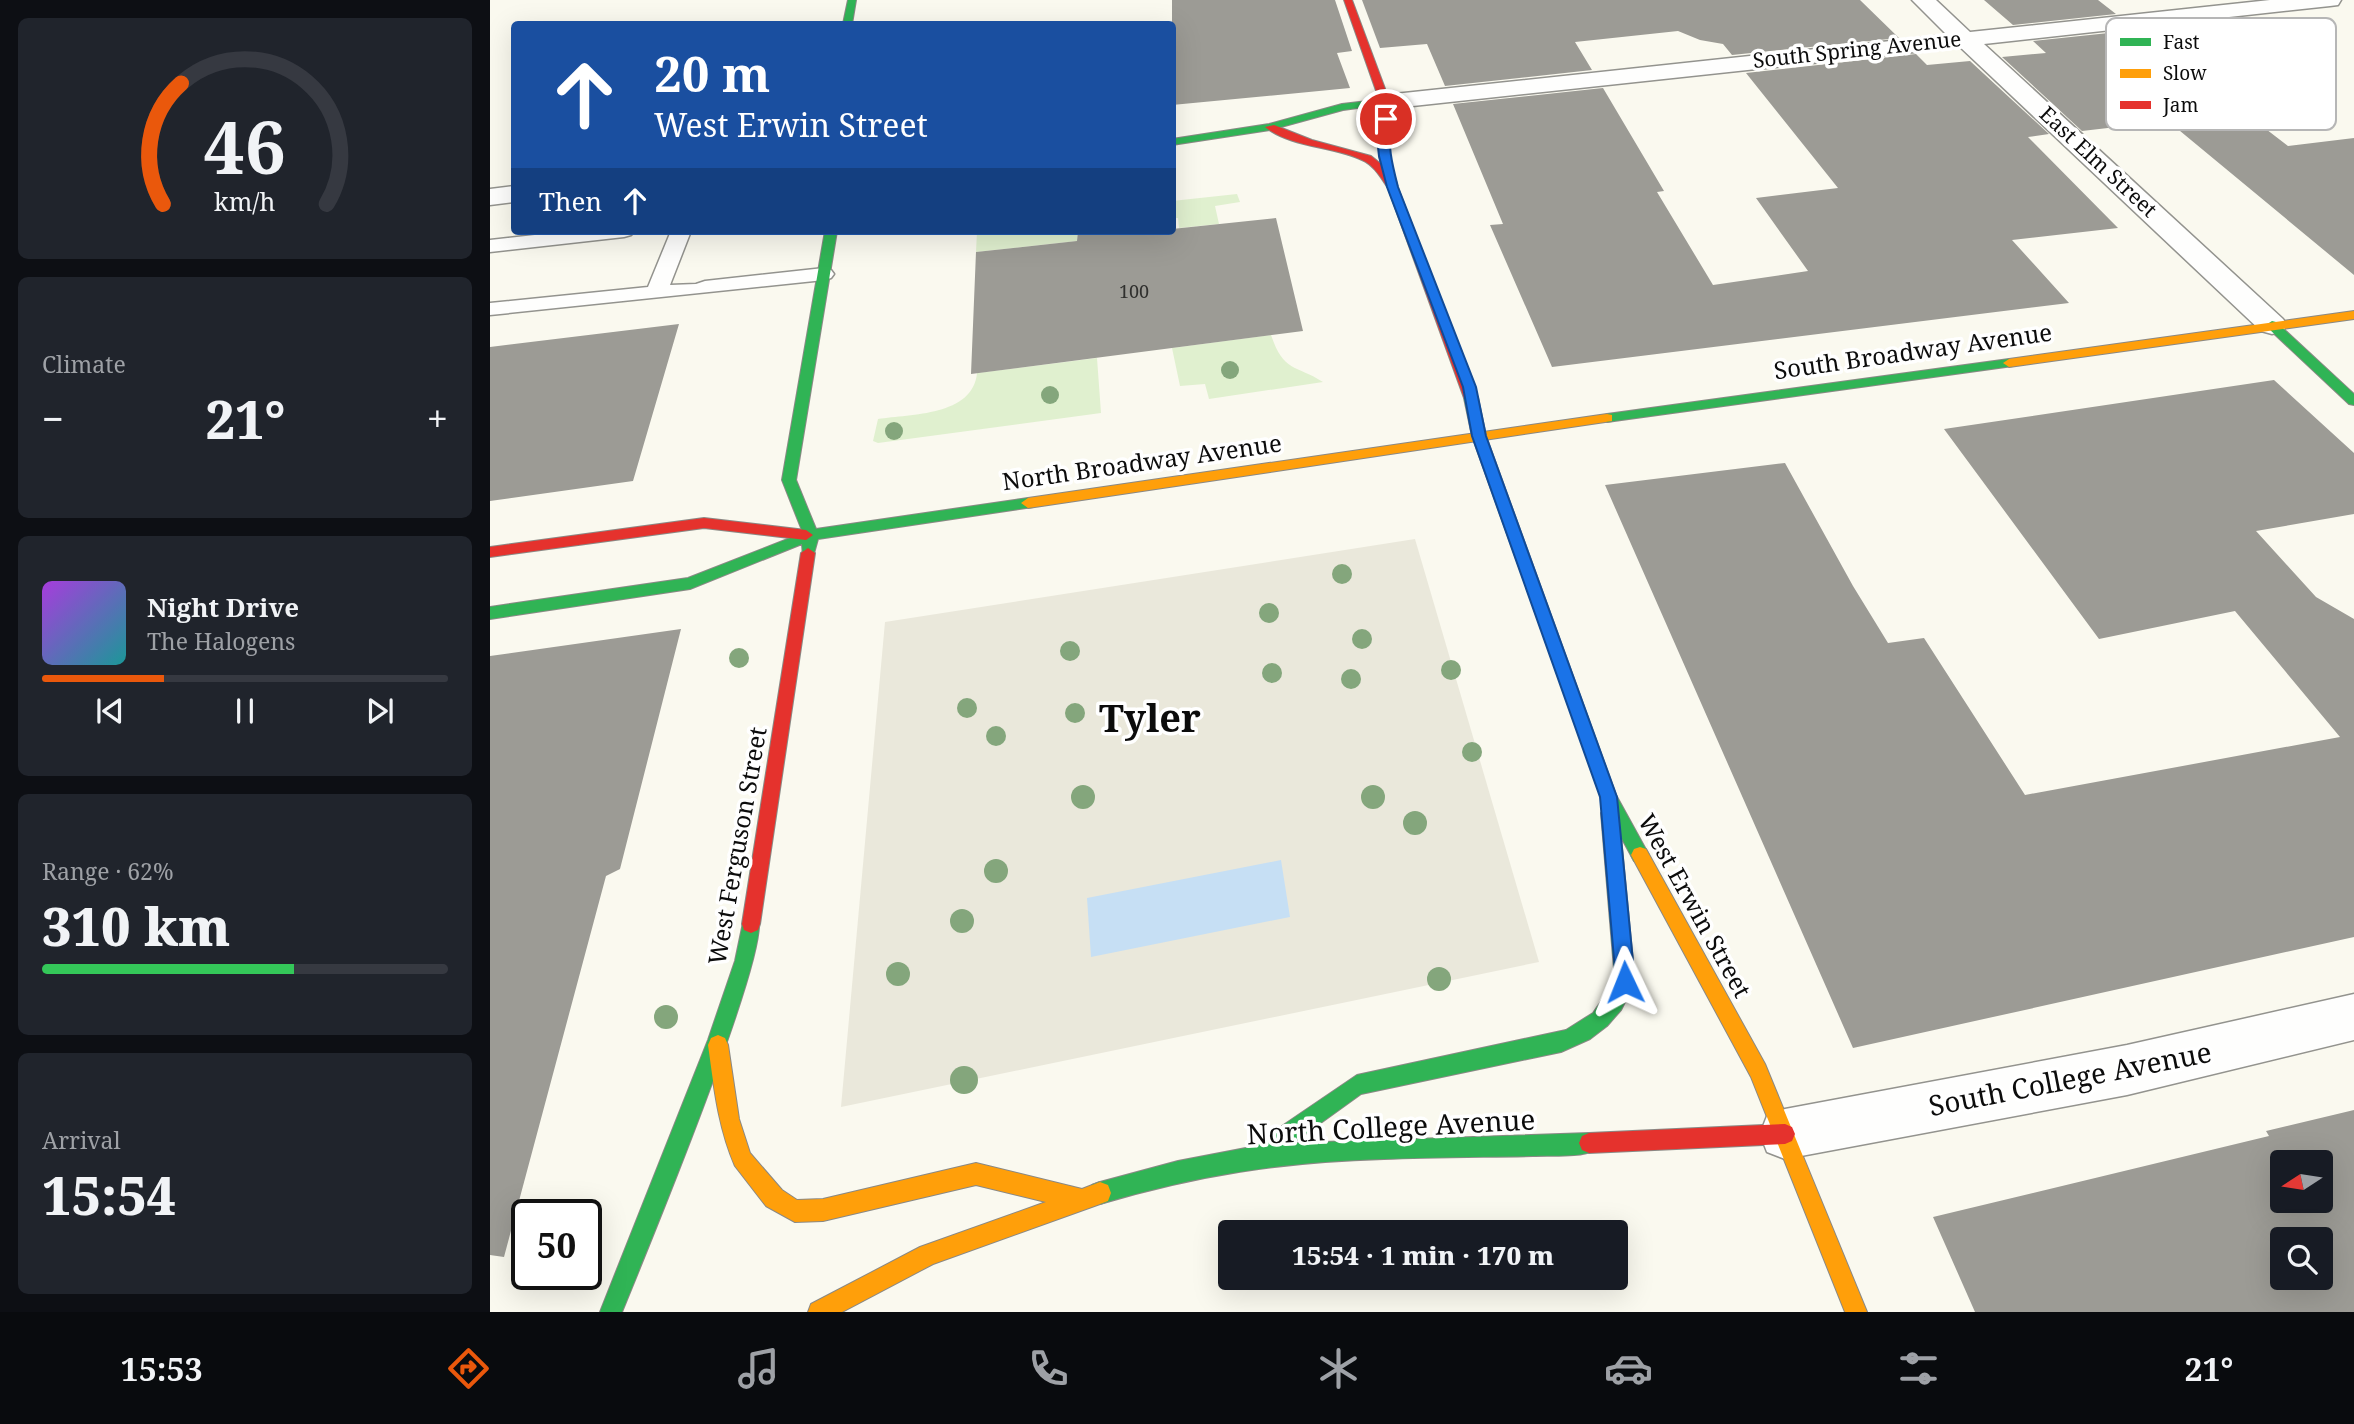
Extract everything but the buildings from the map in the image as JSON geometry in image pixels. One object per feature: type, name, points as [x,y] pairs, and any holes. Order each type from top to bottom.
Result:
[{"type":"main road","points":[[848,21],[852,0]]},
{"type":"main road","points":[[1348,0],[1385,102],[1387,111],[1383,138],[1393,187]]},
{"type":"main road","points":[[1176,141],[1270,127],[1342,107],[1385,102]]},
{"type":"main road","points":[[1270,127],[1308,142],[1367,158],[1378,167],[1393,187]]},
{"type":"main road","name":"West Erwin Street","points":[[1393,187],[1469,387],[1479,436],[1608,797],[1758,1071],[1856,1312]]},
{"type":"main road","points":[[811,535],[789,480],[830,235]]},
{"type":"main road","name":"South Broadway Avenue","points":[[1479,436],[2354,315]]},
{"type":"main road","points":[[2272,325],[2354,401]]},
{"type":"main road","name":"North Broadway Avenue","points":[[490,613],[690,583],[811,535],[1479,436]]},
{"type":"main road","name":"North Broadway Avenue","points":[[490,552],[704,523],[811,535]]},
{"type":"main road","name":"West Ferguson Street","points":[[611,1312],[718,1040],[744,961],[811,535]]},
{"type":"main road","points":[[1255,1157],[1357,1085],[1561,1042],[1590,1032],[1608,1016],[1618,1001],[1625,982],[1626,963],[1608,797]]},
{"type":"main road","points":[[718,1040],[725,1098],[742,1159],[774,1198],[795,1211],[824,1210],[976,1174],[1080,1199]]},
{"type":"main road","name":"North College Avenue","points":[[819,1312],[928,1255],[1080,1199],[1153,1177],[1255,1157],[1367,1148],[1518,1146],[1785,1134]]},
{"type":"street","name":"East Elm Street","points":[[1923,0],[2272,325]]},
{"type":"street","name":"South Spring Avenue","points":[[2157,18],[2330,0]]},
{"type":"street","name":"South Spring Avenue","points":[[1385,102],[2106,23]]},
{"type":"street","points":[[490,197],[511,194]]},
{"type":"street","name":"South College Avenue","points":[[1785,1134],[2127,1070],[2354,1017]]},
{"type":"lane","points":[[490,246],[588,235]]},
{"type":"lane","points":[[657,291],[679,235]]},
{"type":"lane","points":[[490,309],[824,274]]},
{"type":"green space","points":[[1237,194],[1240,202],[1215,206],[1219,224],[1179,228],[1176,201]]},
{"type":"green space","points":[[977,235],[1078,235],[1077,241],[976,252]]},
{"type":"green space","points":[[1271,335],[1286,362],[1323,382],[1209,399],[1205,384],[1180,386],[1172,348]]},
{"type":"green space","points":[[1097,358],[1101,413],[878,443],[873,441],[878,419],[923,414],[953,405],[964,398],[973,387],[977,373]]},
{"type":"shaded area","points":[[1415,539],[1539,962],[841,1107],[885,622]]},
{"type":"water","points":[[1281,860],[1290,917],[1091,957],[1087,898]]},
{"type":"traffic: fast","points":[[848,21],[852,0]]},
{"type":"traffic: fast","points":[[1176,141],[1270,127],[1342,107],[1385,102]]},
{"type":"traffic: fast","points":[[808,553],[811,535],[789,480],[830,235]]},
{"type":"traffic: fast","points":[[2272,325],[2354,401]]},
{"type":"traffic: fast","points":[[1607,418],[2009,363]]},
{"type":"traffic: fast","points":[[1471,398],[1479,436],[1608,797],[1640,855]]},
{"type":"traffic: fast","points":[[490,613],[690,583],[811,535],[1028,503]]},
{"type":"traffic: fast","points":[[1257,1156],[1357,1085],[1561,1042],[1600,1020],[1614,1003],[1625,982],[1610,813]]},
{"type":"traffic: fast","points":[[611,1312],[718,1040],[744,961],[751,924]]},
{"type":"traffic: fast","points":[[1100,1193],[1197,1167],[1257,1157],[1381,1148],[1589,1143]]},
{"type":"traffic: slow","points":[[2009,363],[2354,315]]},
{"type":"traffic: slow","points":[[1028,503],[1607,418]]},
{"type":"traffic: slow","points":[[1640,855],[1758,1071],[1856,1312]]},
{"type":"traffic: slow","points":[[718,1045],[729,1119],[742,1159],[774,1198],[795,1211],[823,1210],[976,1174],[1080,1199]]},
{"type":"traffic: slow","points":[[819,1312],[928,1255],[1100,1193]]},
{"type":"traffic: jam","points":[[1348,0],[1385,102],[1384,156],[1393,188],[1471,398]]},
{"type":"traffic: jam","points":[[1270,127],[1308,142],[1367,158],[1378,167],[1393,188]]},
{"type":"traffic: jam","points":[[490,552],[704,523],[806,535]]},
{"type":"traffic: jam","points":[[751,924],[808,553]]},
{"type":"traffic: jam","points":[[1589,1143],[1785,1134]]},
{"type":"district","name":"Tyler","points":[[1150,719]]},
{"type":"route","points":[[1386,119],[1384,156],[1393,187],[1469,387],[1479,436],[1608,797],[1626,963],[1625,982]]}]
